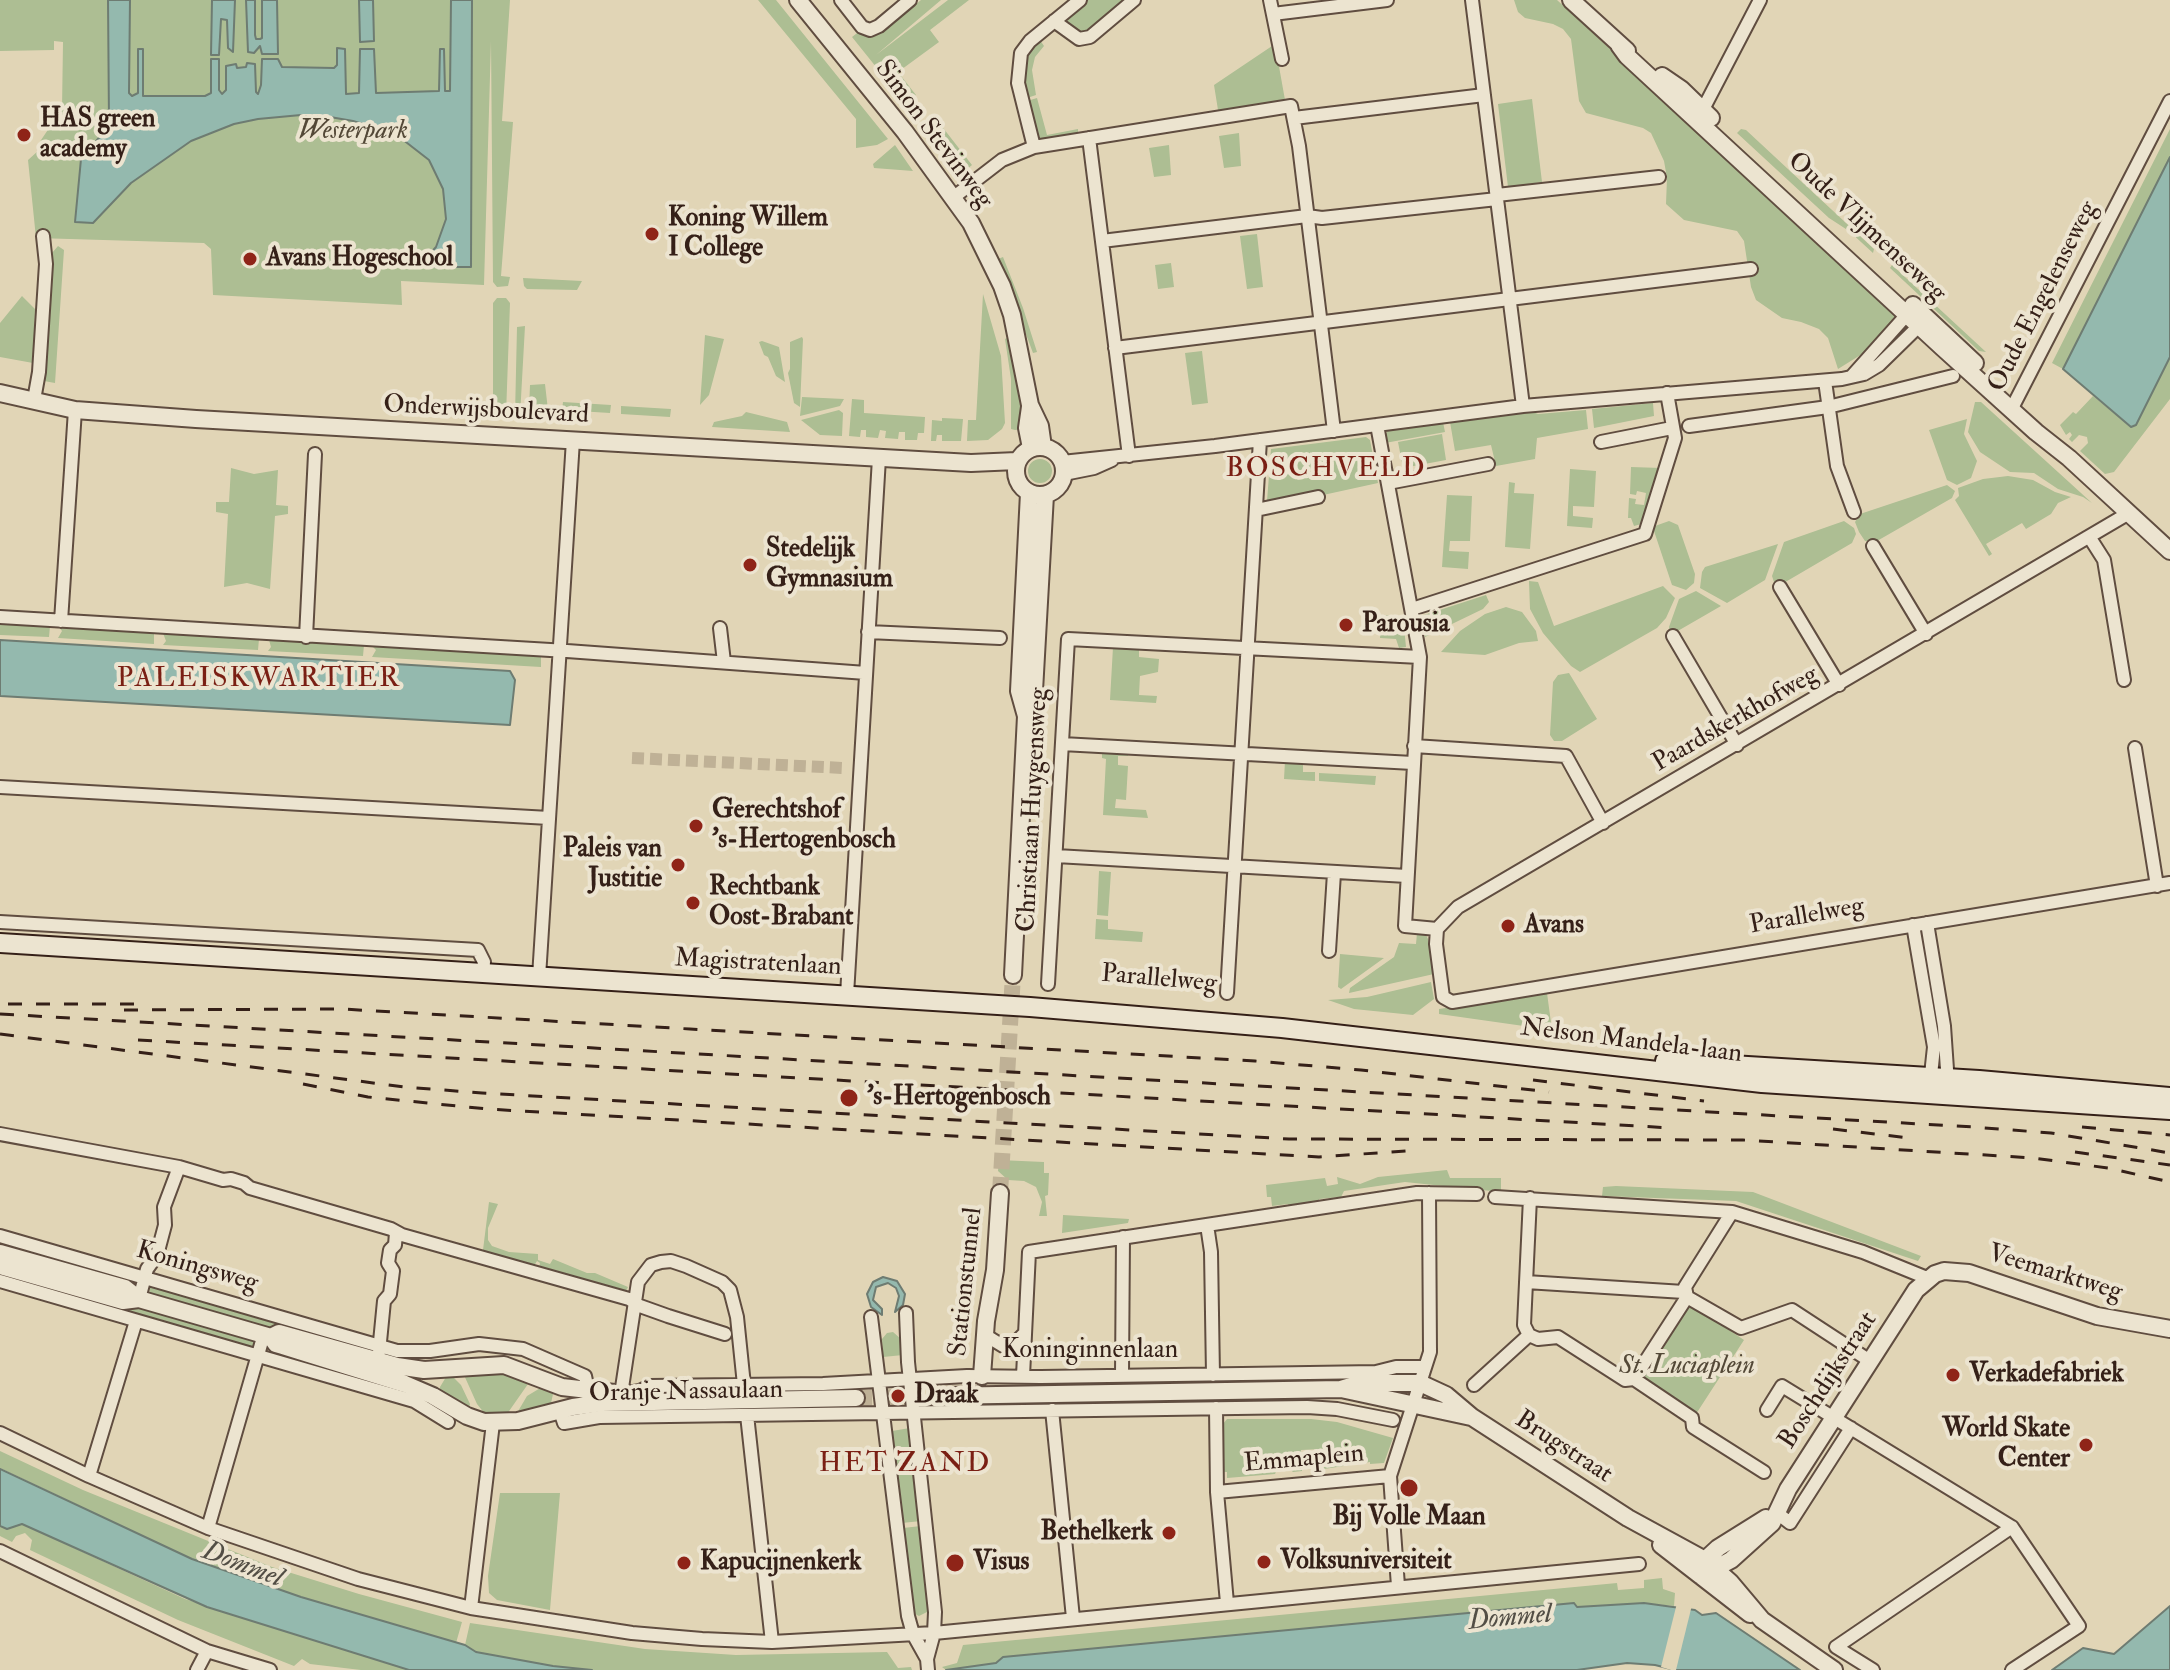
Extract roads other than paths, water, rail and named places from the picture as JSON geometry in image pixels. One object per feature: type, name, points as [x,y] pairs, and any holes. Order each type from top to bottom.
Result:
[{"type":"main road","name":"Magistratenlaan","points":[[0,933],[539,972],[1030,1001]]},
{"type":"main road","name":"Magistratenlaan","points":[[0,943],[484,968]]},
{"type":"main road","name":"Parallelweg","points":[[1030,1001],[1329,1028]]},
{"type":"main road","name":"Nelson Mandela-laan","points":[[1329,1028],[1732,1080],[2170,1097]]},
{"type":"main road","name":"Nelson Mandela-laan","points":[[1939,1086],[2170,1110]]},
{"type":"street","name":"Simon Stevinweg","points":[[798,0],[954,197],[971,223],[1002,286],[1019,344],[1030,405],[1040,426],[1037,448]]},
{"type":"street","points":[[841,0],[862,27],[870,30],[910,0]]},
{"type":"street","points":[[1034,147],[1018,83],[1017,67],[1021,53],[1030,41],[1080,0]]},
{"type":"street","points":[[1054,21],[1079,39],[1090,37],[1134,0]]},
{"type":"street","points":[[1270,0],[1282,59]]},
{"type":"street","points":[[1273,14],[1387,0]]},
{"type":"street","points":[[1472,0],[1523,406]]},
{"type":"street","name":"Oude Vlijmenseweg","points":[[1571,0],[1627,56],[1700,115],[2014,406]]},
{"type":"street","points":[[1700,115],[1760,0]]},
{"type":"street","points":[[954,197],[1002,160],[1034,147],[1292,112],[1484,95]]},
{"type":"street","name":"Oude Engelenseweg","points":[[2170,101],[2014,406],[2170,551]]},
{"type":"street","points":[[1292,112],[1334,431]]},
{"type":"street","points":[[1089,138],[1115,348],[1124,457]]},
{"type":"street","points":[[1102,241],[1659,177]]},
{"type":"street","points":[[34,400],[39,372],[46,264],[43,236]]},
{"type":"street","points":[[1115,348],[1751,269]]},
{"type":"street","points":[[1063,468],[1094,468],[1124,457],[1523,406],[1825,381],[1852,376],[1917,316]]},
{"type":"street","points":[[1689,426],[1828,407],[1953,376]]},
{"type":"street","points":[[1825,381],[1837,466],[1854,512]]},
{"type":"street","name":"Onderwijsboulevard","points":[[0,393],[75,410],[1016,468]]},
{"type":"street","points":[[1412,609],[1645,534],[1675,438],[1667,393]]},
{"type":"street","points":[[61,621],[75,410]]},
{"type":"street","points":[[1377,425],[1420,657],[1405,926],[1437,929]]},
{"type":"street","points":[[1601,442],[1672,428]]},
{"type":"street","points":[[539,972],[573,440]]},
{"type":"street","points":[[1227,993],[1260,440]]},
{"type":"street","points":[[1037,448],[1051,450],[1063,468],[1056,489],[1037,494],[1019,484],[1016,468],[1037,448]]},
{"type":"street","points":[[306,637],[315,454]]},
{"type":"street","points":[[847,990],[879,458]]},
{"type":"street","points":[[1388,483],[1488,464]]},
{"type":"street","name":"Christiaan Huygensweg","points":[[1013,975],[1026,716],[1034,691],[1037,494]]},
{"type":"street","points":[[1256,510],[1318,497]]},
{"type":"street","name":"Paardskerkhofweg","points":[[1437,929],[1458,907],[2129,513]]},
{"type":"street","points":[[2090,538],[2104,560],[2124,680]]},
{"type":"street","points":[[1873,546],[1926,634]]},
{"type":"street","points":[[1780,587],[1839,685]]},
{"type":"street","points":[[0,617],[866,673]]},
{"type":"street","points":[[720,628],[724,662]]},
{"type":"street","points":[[868,632],[1000,638]]},
{"type":"street","points":[[1673,636],[1737,745]]},
{"type":"street","name":"Christiaan Huygensweg","points":[[1048,984],[1068,639],[1247,649]]},
{"type":"street","points":[[1247,649],[1420,657]]},
{"type":"street","points":[[1062,744],[1413,763]]},
{"type":"street","points":[[1414,746],[1566,756],[1603,823]]},
{"type":"street","points":[[2135,748],[2164,884]]},
{"type":"street","points":[[844,768],[860,769]]},
{"type":"street","points":[[0,787],[549,818]]},
{"type":"street","points":[[1056,856],[1407,876]]},
{"type":"street","points":[[1329,951],[1334,873]]},
{"type":"street","name":"Parallelweg","points":[[1437,929],[1443,997],[1452,1002],[2164,884]]},
{"type":"street","name":"Magistratenlaan","points":[[0,922],[478,950],[484,968]]},
{"type":"street","points":[[1927,923],[1944,1026],[1939,1086]]},
{"type":"street","points":[[1913,925],[1939,1086]]},
{"type":"street","points":[[0,1134],[179,1167],[223,1180],[231,1179],[250,1188],[396,1233],[519,1266],[634,1302],[725,1334]]},
{"type":"street","points":[[139,1299],[157,1255],[165,1225],[164,1207],[179,1167]]},
{"type":"street","name":"Stationstunnel","points":[[982,1376],[995,1270],[1000,1193]]},
{"type":"street","points":[[1023,1376],[1029,1252],[1429,1193],[1477,1194]]},
{"type":"street","name":"Emmaplein","points":[[1393,1420],[1321,1407],[1214,1400],[1217,1492],[1390,1476],[1430,1352],[1429,1193]]},
{"type":"street","points":[[1495,1197],[1732,1212],[1863,1252],[1927,1278]]},
{"type":"street","points":[[1530,1198],[1524,1325],[1529,1335],[1538,1339],[1558,1337],[1625,1380],[1634,1379],[1692,1418],[1693,1427],[1764,1472]]},
{"type":"street","points":[[1634,1379],[1686,1294],[1685,1287],[1732,1212]]},
{"type":"street","points":[[1207,1225],[1211,1252],[1213,1375]]},
{"type":"street","points":[[376,1367],[384,1301],[390,1294],[393,1271],[388,1263],[396,1233]]},
{"type":"street","name":"Koningsweg","points":[[0,1236],[145,1278],[376,1367],[467,1416],[493,1423]]},
{"type":"street","points":[[1122,1375],[1123,1237]]},
{"type":"street","name":"Koningsweg","points":[[0,1253],[125,1288],[139,1299],[267,1335],[276,1344],[376,1367]]},
{"type":"street","points":[[620,1398],[640,1278],[651,1265],[671,1261],[722,1282],[730,1290],[737,1317],[744,1385]]},
{"type":"street","name":"Koningsweg","points":[[0,1266],[123,1301],[139,1299]]},
{"type":"street","name":"Veemarktweg","points":[[1927,1278],[1944,1271],[1969,1273],[2097,1316],[2170,1329]]},
{"type":"street","name":"Boschdijkstraat","points":[[1706,1565],[1731,1560],[1772,1523],[1833,1418],[1916,1290],[1927,1278]]},
{"type":"street","name":"Koningsweg","points":[[0,1281],[257,1356],[439,1370]]},
{"type":"street","points":[[1526,1282],[1686,1294],[1741,1328],[1792,1310],[1870,1361]]},
{"type":"street","points":[[906,1313],[905,1328],[935,1612],[927,1666]]},
{"type":"street","points":[[871,1317],[908,1616],[927,1666]]},
{"type":"street","points":[[89,1476],[136,1321]]},
{"type":"street","points":[[985,1335],[1003,1346],[1015,1343],[1025,1333]]},
{"type":"street","points":[[208,1528],[257,1356],[267,1335]]},
{"type":"street","points":[[1474,1385],[1529,1335]]},
{"type":"street","points":[[376,1367],[413,1352],[479,1344],[515,1347],[585,1376],[588,1390]]},
{"type":"street","name":"Oranje Nassaulaan","points":[[439,1370],[504,1365],[562,1387],[620,1398],[856,1398]]},
{"type":"street","points":[[376,1367],[448,1422]]},
{"type":"street","points":[[1245,1373],[1376,1372],[1396,1367],[1422,1375],[1472,1417]]},
{"type":"street","points":[[433,1396],[431,1381],[439,1370]]},
{"type":"street","points":[[1245,1373],[1263,1390]]},
{"type":"street","name":"Koninginnenlaan","points":[[880,1380],[1245,1373]]},
{"type":"street","points":[[1341,1389],[1361,1383],[1422,1375]]},
{"type":"street","name":"Oranje Nassaulaan","points":[[880,1380],[823,1384],[650,1386],[620,1398],[560,1411],[564,1423],[599,1417],[914,1412]]},
{"type":"street","points":[[1767,1410],[1782,1386],[2012,1527],[2079,1626],[2012,1670]]},
{"type":"street","points":[[471,1608],[493,1423],[518,1421],[560,1411],[566,1399],[562,1387]]},
{"type":"street","points":[[914,1412],[1052,1410],[1214,1400],[1263,1390],[1341,1389],[1472,1417]]},
{"type":"street","name":"Koninginnenlaan","points":[[940,1396],[1214,1400]]},
{"type":"street","points":[[1052,1410],[1073,1618]]},
{"type":"street","points":[[747,1415],[772,1642]]},
{"type":"street","name":"Brugstraat","points":[[1472,1417],[1706,1565]]},
{"type":"street","name":"Boschdijkstraat","points":[[1776,1512],[1790,1523],[1851,1428]]},
{"type":"street","points":[[0,1433],[208,1528],[358,1579],[471,1608],[632,1633],[772,1642],[934,1633],[1639,1564]]},
{"type":"street","points":[[1390,1476],[1398,1586]]},
{"type":"street","points":[[1217,1492],[1227,1603]]},
{"type":"street","name":"Boschdijkstraat","points":[[1706,1565],[1776,1512]]},
{"type":"street","name":"Brugstraat","points":[[1628,1518],[1706,1565]]},
{"type":"street","points":[[1873,1670],[1836,1647],[2012,1527]]},
{"type":"street","points":[[0,1551],[207,1651],[270,1670]]},
{"type":"street","points":[[1706,1565],[1762,1620],[1834,1670]]},
{"type":"street","points":[[197,1670],[207,1651]]},
{"type":"water","points":[[108,0],[130,0],[129,93],[132,96],[138,93],[138,49],[143,49],[143,96],[205,96],[211,93],[211,59],[219,59],[219,90],[222,94],[226,90],[226,66],[236,64],[237,68],[246,67],[247,63],[255,64],[258,94],[262,59],[278,59],[282,67],[334,68],[337,65],[337,48],[345,49],[346,94],[359,93],[360,49],[374,49],[376,93],[439,91],[440,49],[444,49],[445,91],[450,91],[451,0],[472,0],[471,267],[418,267],[436,247],[446,219],[443,189],[429,160],[386,131],[330,117],[301,115],[258,119],[234,124],[191,141],[131,183],[93,223],[75,222],[81,159],[109,122]]},
{"type":"water","points":[[212,0],[235,0],[233,52],[228,48],[227,20],[221,19],[219,55],[211,55]]},
{"type":"water","points":[[246,0],[255,0],[255,35],[256,39],[260,39],[262,0],[277,0],[278,54],[262,54],[260,46],[254,53],[248,52]]},
{"type":"water","points":[[359,0],[373,0],[374,41],[360,42]]},
{"type":"water","points":[[2170,157],[2170,357],[2136,425],[2131,427],[2063,369]]},
{"type":"water","points":[[0,640],[510,671],[515,680],[510,725],[0,696]]},
{"type":"water","points":[[883,1277],[897,1281],[905,1294],[903,1305],[895,1312],[899,1296],[896,1288],[888,1283],[876,1287],[873,1300],[882,1309],[882,1315],[871,1307],[867,1294],[873,1282]]},
{"type":"water","points":[[0,1469],[192,1559],[301,1597],[465,1645],[476,1652],[592,1670],[409,1670],[207,1607],[22,1524],[7,1529],[0,1526]]},
{"type":"water","name":"Dommel","points":[[1574,1603],[1577,1607],[1644,1603],[1695,1610],[1702,1615],[1716,1613],[1800,1670],[1675,1670],[1627,1663],[1577,1670],[946,1670],[996,1663],[1003,1657]]},
{"type":"water","points":[[2170,1606],[2170,1670],[2052,1670],[2083,1648],[2114,1654]]},
{"type":"tunnel","points":[[632,758],[844,768]]},
{"type":"tunnel","points":[[1000,1193],[1013,975]]},
{"type":"tunnel","points":[[856,1398],[940,1396]]},
{"type":"railway","points":[[8,1004],[136,1004]]},
{"type":"railway","points":[[124,1010],[342,1009],[1255,1061],[1549,1092]]},
{"type":"railway","points":[[0,1014],[1973,1127],[2051,1133],[2170,1153]]},
{"type":"railway","points":[[0,1034],[404,1087],[482,1093],[1289,1139],[1743,1140],[2033,1158],[2108,1168],[2170,1182]]},
{"type":"railway","points":[[138,1040],[1672,1128]]},
{"type":"railway","points":[[1533,1080],[1704,1101]]},
{"type":"railway","points":[[303,1084],[368,1097],[487,1109],[1319,1157],[1419,1150]]},
{"type":"railway","points":[[2082,1127],[2170,1135]]},
{"type":"railway","points":[[1833,1129],[1909,1138]]},
{"type":"railway","points":[[2075,1152],[2170,1165]]},
{"type":"place","name":"HAS green academy","points":[[24,135]]},
{"type":"place","name":"Koning Willem I College","points":[[652,234]]},
{"type":"place","name":"Avans Hogeschool","points":[[250,259]]},
{"type":"place","name":"Stedelijk Gymnasium","points":[[750,565]]},
{"type":"place","name":"Parousia","points":[[1346,625]]},
{"type":"place","name":"Gerechtshof 's-Hertogenbosch","points":[[696,826]]},
{"type":"place","name":"Paleis van Justitie","points":[[678,865]]},
{"type":"place","name":"Rechtbank Oost-Brabant","points":[[693,903]]},
{"type":"place","name":"Avans","points":[[1508,926]]},
{"type":"place","name":"'s-Hertogenbosch","points":[[849,1098]]},
{"type":"place","name":"Verkadefabriek","points":[[1953,1375]]},
{"type":"place","name":"Draak","points":[[898,1396]]},
{"type":"place","name":"World Skate Center","points":[[2086,1445]]},
{"type":"place","name":"Bij Volle Maan","points":[[1409,1488]]},
{"type":"place","name":"Bethelkerk","points":[[1169,1533]]},
{"type":"place","name":"Volksuniversiteit","points":[[1264,1562]]},
{"type":"place","name":"Kapucijnenkerk","points":[[684,1563]]},
{"type":"place","name":"Visus","points":[[955,1563]]},
{"type":"district","name":"BOSCHVELD","points":[[1326,470]]},
{"type":"district","name":"PALEISKWARTIER","points":[[259,680]]},
{"type":"district","name":"HET ZAND","points":[[905,1465]]},
{"type":"park label","name":"Westerpark","points":[[353,132]]},
{"type":"park label","name":"St. Luciaplein","points":[[1687,1367]]}]
